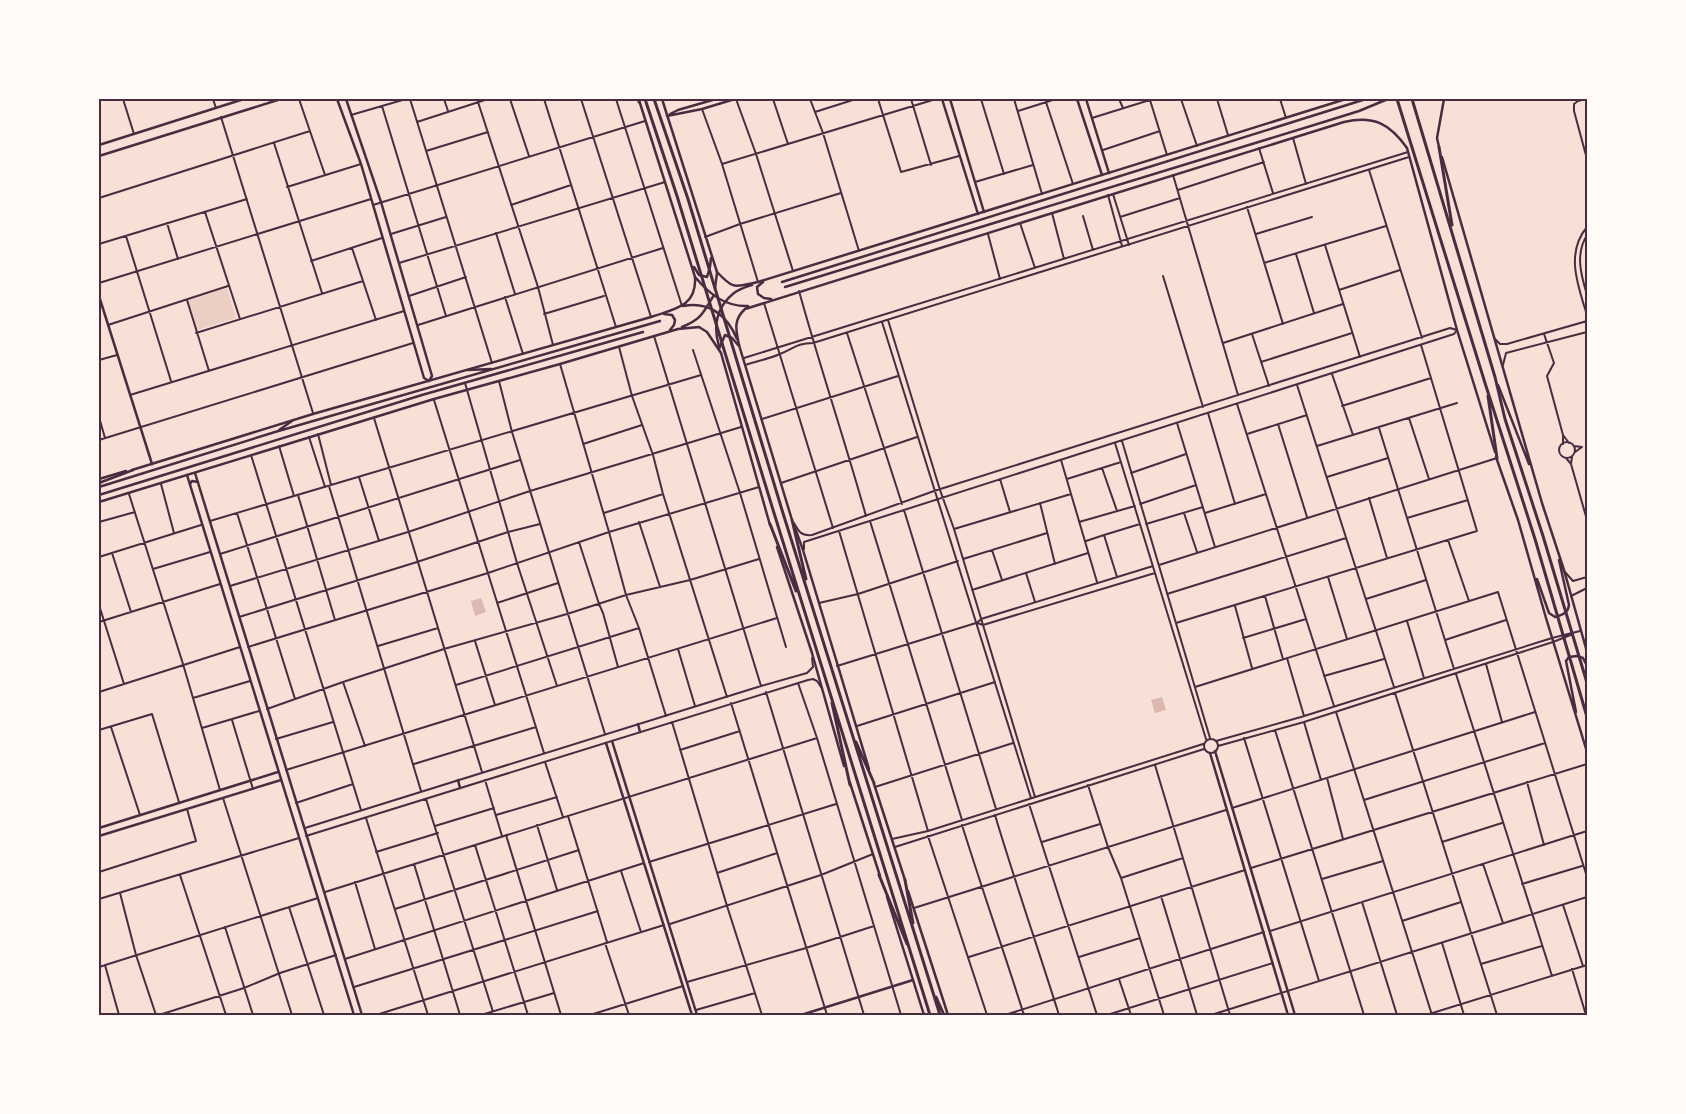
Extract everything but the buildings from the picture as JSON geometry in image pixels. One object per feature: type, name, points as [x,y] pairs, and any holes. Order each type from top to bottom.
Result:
[{"type":"highway","points":[[1397,99],[1535,539],[1587,717]]},
{"type":"highway","points":[[1412,99],[1495,377],[1505,419],[1544,536],[1587,683]]},
{"type":"highway","points":[[645,100],[678,196],[930,1015]]},
{"type":"highway","points":[[654,100],[688,199],[811,604],[940,1015]]},
{"type":"highway","points":[[1439,147],[1454,238]]},
{"type":"highway","points":[[1485,383],[1493,423],[1497,458]]},
{"type":"highway","points":[[792,520],[811,604]]},
{"type":"highway","points":[[770,524],[807,619]]},
{"type":"highway","points":[[826,681],[850,785]]},
{"type":"highway","points":[[848,722],[874,785]]},
{"type":"highway","points":[[879,874],[915,962]]},
{"type":"highway","points":[[905,880],[916,936]]},
{"type":"highway","points":[[929,980],[944,1015]]},
{"type":"main road","points":[[99,143],[134,134],[244,99]]},
{"type":"main road","points":[[99,156],[281,99]]},
{"type":"main road","points":[[336,99],[361,164],[424,378],[429,381]]},
{"type":"main road","points":[[346,99],[381,202],[418,325],[432,376],[429,381]]},
{"type":"main road","points":[[99,502],[434,399],[659,335],[694,322],[705,311],[714,296],[717,272],[661,99]]},
{"type":"main road","points":[[667,116],[678,110],[716,99]]},
{"type":"main road","points":[[667,116],[702,109],[736,99]]},
{"type":"main road","points":[[942,99],[978,214]]},
{"type":"main road","points":[[950,99],[984,212]]},
{"type":"main road","points":[[1077,99],[1102,176]]},
{"type":"main road","points":[[1086,99],[1109,173]]},
{"type":"main road","points":[[789,294],[767,299],[760,297],[757,289],[759,285],[792,272],[1346,99]]},
{"type":"main road","points":[[782,282],[1366,99]]},
{"type":"main road","points":[[785,288],[1351,113],[1388,99]]},
{"type":"main road","points":[[1444,99],[1437,138],[1439,147],[1587,652]]},
{"type":"main road","points":[[639,100],[695,277],[696,286],[688,302],[682,306]]},
{"type":"main road","points":[[949,121],[956,118]]},
{"type":"main road","points":[[948,1015],[874,785],[745,364],[735,325],[740,312],[744,308],[988,234],[1344,122],[1366,119],[1385,125],[1400,138],[1408,150],[1457,330],[1518,520],[1587,752]]},
{"type":"main road","points":[[691,264],[700,275],[707,277],[711,255]]},
{"type":"main road","points":[[717,272],[729,285],[741,286],[781,276]]},
{"type":"main road","points":[[695,277],[714,296],[725,303],[747,306],[764,302]]},
{"type":"main road","points":[[758,282],[736,292],[725,303],[719,314],[715,333],[770,524],[812,653],[850,785],[924,1015]]},
{"type":"main road","points":[[99,296],[152,464]]},
{"type":"main road","points":[[651,317],[693,304],[707,307],[719,314],[733,330],[740,346]]},
{"type":"main road","points":[[99,481],[313,414],[492,362],[651,317],[667,313],[672,315],[675,320],[672,329],[659,335]]},
{"type":"main road","points":[[99,487],[275,432],[660,321]]},
{"type":"main road","points":[[678,328],[699,327],[707,332],[721,353]]},
{"type":"main road","points":[[99,495],[422,395],[643,332]]},
{"type":"main road","points":[[720,349],[725,335],[732,338],[740,346]]},
{"type":"main road","points":[[417,356],[426,353]]},
{"type":"main road","points":[[468,370],[495,369]]},
{"type":"main road","points":[[1495,377],[1535,479]]},
{"type":"main road","points":[[275,432],[292,421]]},
{"type":"main road","points":[[195,473],[362,1015]]},
{"type":"main road","points":[[187,476],[354,1015]]},
{"type":"main road","points":[[190,484],[192,481],[198,482]]},
{"type":"main road","points":[[1531,564],[1549,613],[1555,617],[1562,615],[1569,605],[1557,548]]},
{"type":"main road","points":[[1582,737],[1566,661],[1569,657],[1577,656],[1583,658],[1587,666]]},
{"type":"main road","points":[[638,724],[640,732]]},
{"type":"main road","points":[[612,741],[697,1015]]},
{"type":"main road","points":[[606,743],[692,1015]]},
{"type":"main road","points":[[1215,751],[1295,1015]]},
{"type":"main road","points":[[1210,753],[1288,1015]]},
{"type":"main road","points":[[99,822],[100,828],[278,772]]},
{"type":"main road","points":[[618,781],[624,779]]},
{"type":"main road","points":[[99,836],[281,780]]},
{"type":"main road","points":[[458,780],[460,788]]},
{"type":"main road","points":[[653,892],[658,890]]},
{"type":"main road","points":[[801,1015],[913,980]]},
{"type":"street","points":[[123,99],[134,134]]},
{"type":"street","points":[[213,99],[216,108]]},
{"type":"street","points":[[299,99],[325,175]]},
{"type":"street","points":[[351,115],[406,99]]},
{"type":"street","points":[[410,99],[492,362]]},
{"type":"street","points":[[444,99],[448,112]]},
{"type":"street","points":[[417,122],[478,100],[488,99]]},
{"type":"street","points":[[510,99],[529,157]]},
{"type":"street","points":[[544,99],[616,327]]},
{"type":"street","points":[[581,99],[651,317]]},
{"type":"street","points":[[616,99],[682,306]]},
{"type":"street","points":[[702,99],[703,103]]},
{"type":"street","points":[[736,99],[756,154],[792,272]]},
{"type":"street","points":[[773,99],[788,144]]},
{"type":"street","points":[[810,99],[823,134],[859,252]]},
{"type":"street","points":[[815,112],[856,99]]},
{"type":"street","points":[[878,99],[902,172],[960,155]]},
{"type":"street","points":[[910,99],[931,165]]},
{"type":"street","points":[[722,164],[936,99]]},
{"type":"street","points":[[981,99],[1004,174]]},
{"type":"street","points":[[1014,99],[1042,194]]},
{"type":"street","points":[[1018,111],[1045,100],[1056,99]]},
{"type":"street","points":[[1119,99],[1122,108]]},
{"type":"street","points":[[1092,118],[1151,99],[1167,155]]},
{"type":"street","points":[[1181,99],[1197,146]]},
{"type":"street","points":[[1217,99],[1228,136]]},
{"type":"street","points":[[1280,99],[1286,118]]},
{"type":"street","points":[[1586,99],[1574,104],[1574,111],[1587,158]]},
{"type":"street","points":[[478,100],[538,287],[553,345]]},
{"type":"street","points":[[1045,100],[1073,185]]},
{"type":"street","points":[[382,106],[446,316]]},
{"type":"street","points":[[702,109],[722,164],[758,282]]},
{"type":"street","points":[[221,117],[313,414]]},
{"type":"street","points":[[373,204],[645,121]]},
{"type":"street","points":[[99,198],[310,131]]},
{"type":"street","points":[[1102,150],[1160,131]]},
{"type":"street","points":[[426,152],[488,132]]},
{"type":"street","points":[[1292,138],[1306,184]]},
{"type":"street","points":[[274,143],[322,293]]},
{"type":"street","points":[[1259,148],[1273,194]]},
{"type":"street","points":[[744,358],[1367,165],[1408,150]]},
{"type":"street","points":[[745,364],[780,354],[803,343],[813,344],[1409,157]]},
{"type":"street","points":[[1178,190],[1264,162]]},
{"type":"street","points":[[288,186],[361,164]]},
{"type":"street","points":[[975,182],[1034,165]]},
{"type":"street","points":[[1367,165],[1422,338]]},
{"type":"street","points":[[1173,175],[1238,395]]},
{"type":"street","points":[[399,263],[666,182]]},
{"type":"street","points":[[511,205],[571,185]]},
{"type":"street","points":[[705,237],[774,213],[841,193]]},
{"type":"street","points":[[1113,194],[1129,245]]},
{"type":"street","points":[[1108,195],[1122,246]]},
{"type":"street","points":[[1120,217],[1180,198]]},
{"type":"street","points":[[99,244],[247,199]]},
{"type":"street","points":[[99,283],[371,199]]},
{"type":"street","points":[[1248,207],[1283,324]]},
{"type":"street","points":[[205,212],[240,319]]},
{"type":"street","points":[[1052,213],[1064,259]]},
{"type":"street","points":[[1083,216],[1093,250]]},
{"type":"street","points":[[391,234],[447,217]]},
{"type":"street","points":[[1256,234],[1312,217]]},
{"type":"street","points":[[167,223],[178,259]]},
{"type":"street","points":[[1020,223],[1035,268]]},
{"type":"street","points":[[1264,263],[1386,226]]},
{"type":"street","points":[[1502,367],[1506,353],[1587,331],[1587,319],[1574,268],[1574,255],[1579,237],[1587,227]]},
{"type":"street","points":[[496,233],[515,294]]},
{"type":"street","points":[[988,234],[1000,279]]},
{"type":"street","points":[[1587,235],[1581,249],[1580,265],[1587,295]]},
{"type":"street","points":[[126,236],[172,382]]},
{"type":"street","points":[[311,261],[382,238]]},
{"type":"street","points":[[1325,245],[1360,357]]},
{"type":"street","points":[[352,248],[376,320]]},
{"type":"street","points":[[418,325],[663,248]]},
{"type":"street","points":[[1296,254],[1314,313]]},
{"type":"street","points":[[1339,290],[1400,270]]},
{"type":"street","points":[[1163,276],[1202,407]]},
{"type":"street","points":[[409,296],[466,277]]},
{"type":"street","points":[[196,333],[362,281]]},
{"type":"street","points":[[108,325],[228,286]]},
{"type":"street","points":[[799,291],[813,344],[866,516]]},
{"type":"street","points":[[544,314],[605,296]]},
{"type":"street","points":[[505,298],[523,354]]},
{"type":"street","points":[[187,300],[209,371]]},
{"type":"street","points":[[764,302],[832,528]]},
{"type":"street","points":[[1223,343],[1344,304]]},
{"type":"street","points":[[130,395],[404,311]]},
{"type":"street","points":[[1494,339],[1500,344],[1507,344],[1587,319]]},
{"type":"street","points":[[888,320],[940,490],[954,529],[1035,797]]},
{"type":"street","points":[[882,322],[1031,798]]},
{"type":"street","points":[[792,520],[800,534],[812,535],[940,490],[1238,395],[1450,328],[1457,330],[1454,334],[1332,374],[804,542],[803,550]]},
{"type":"street","points":[[847,333],[902,504]]},
{"type":"street","points":[[1261,362],[1353,333]]},
{"type":"street","points":[[1252,334],[1269,386]]},
{"type":"street","points":[[1544,334],[1554,363],[1548,376],[1563,435],[1563,444],[1560,452],[1571,464],[1587,520]]},
{"type":"street","points":[[654,336],[761,686]]},
{"type":"street","points":[[99,440],[413,343]]},
{"type":"street","points":[[1176,624],[1477,532],[1421,345]]},
{"type":"street","points":[[619,347],[632,396],[653,454],[663,494],[727,696]]},
{"type":"street","points":[[693,350],[740,493],[786,646]]},
{"type":"street","points":[[99,360],[117,354]]},
{"type":"street","points":[[560,364],[626,595],[639,628],[666,716]]},
{"type":"street","points":[[1332,374],[1352,435]]},
{"type":"street","points":[[210,522],[701,375]]},
{"type":"street","points":[[762,419],[898,376]]},
{"type":"street","points":[[1342,406],[1431,378]]},
{"type":"street","points":[[499,381],[512,432],[605,734]]},
{"type":"street","points":[[465,383],[498,501],[557,686]]},
{"type":"street","points":[[1297,384],[1394,688]]},
{"type":"street","points":[[1255,390],[1257,397]]},
{"type":"street","points":[[434,399],[544,753]]},
{"type":"street","points":[[1317,446],[1457,403]]},
{"type":"street","points":[[1237,404],[1334,707]]},
{"type":"street","points":[[1208,413],[1235,504]]},
{"type":"street","points":[[1247,434],[1307,415]]},
{"type":"street","points":[[99,417],[105,438]]},
{"type":"street","points":[[374,418],[482,772]]},
{"type":"street","points":[[1409,418],[1429,479]]},
{"type":"street","points":[[1177,423],[1215,547]]},
{"type":"street","points":[[1278,424],[1307,518]]},
{"type":"street","points":[[583,444],[642,425]]},
{"type":"street","points":[[230,586],[408,532],[530,491],[741,427]]},
{"type":"street","points":[[1379,428],[1454,669]]},
{"type":"street","points":[[318,434],[338,517],[421,791]]},
{"type":"street","points":[[1563,435],[1568,443],[1582,447]]},
{"type":"street","points":[[310,437],[325,487]]},
{"type":"street","points":[[781,483],[917,437]]},
{"type":"street","points":[[1122,441],[1210,738]]},
{"type":"street","points":[[1115,443],[1206,739]]},
{"type":"street","points":[[1563,444],[1568,443]]},
{"type":"street","points":[[1571,464],[1575,452],[1587,445]]},
{"type":"street","points":[[279,446],[294,496]]},
{"type":"street","points":[[1574,446],[1575,452]]},
{"type":"street","points":[[1131,472],[1187,454]]},
{"type":"street","points":[[251,455],[361,810]]},
{"type":"street","points":[[1566,458],[1572,457]]},
{"type":"street","points":[[1327,477],[1388,458]]},
{"type":"street","points":[[1158,565],[1497,458]]},
{"type":"street","points":[[220,554],[521,460]]},
{"type":"street","points":[[1061,460],[1097,583]]},
{"type":"street","points":[[1067,480],[1121,462]]},
{"type":"street","points":[[152,464],[153,470]]},
{"type":"street","points":[[1102,468],[1117,511]]},
{"type":"street","points":[[359,477],[379,541]]},
{"type":"street","points":[[1000,479],[1010,512]]},
{"type":"street","points":[[161,484],[174,534]]},
{"type":"street","points":[[1140,504],[1196,485]]},
{"type":"street","points":[[248,647],[488,573],[639,522],[759,487]]},
{"type":"street","points":[[129,494],[164,602],[220,790]]},
{"type":"street","points":[[604,513],[663,494]]},
{"type":"street","points":[[954,529],[1071,494]]},
{"type":"street","points":[[1205,513],[1266,494]]},
{"type":"street","points":[[298,495],[336,620]]},
{"type":"street","points":[[1369,498],[1387,559]]},
{"type":"street","points":[[1407,518],[1468,500]]},
{"type":"street","points":[[1040,503],[1055,564]]},
{"type":"street","points":[[1080,522],[1135,506]]},
{"type":"street","points":[[1146,524],[1203,507]]},
{"type":"street","points":[[904,510],[996,809]]},
{"type":"street","points":[[99,522],[135,512]]},
{"type":"street","points":[[237,513],[295,698]]},
{"type":"street","points":[[1184,513],[1198,552]]},
{"type":"street","points":[[870,521],[962,820]]},
{"type":"street","points":[[639,522],[660,587]]},
{"type":"street","points":[[239,617],[418,562],[478,541],[540,524]]},
{"type":"street","points":[[1086,541],[1140,524]]},
{"type":"street","points":[[99,557],[202,525]]},
{"type":"street","points":[[839,531],[928,831]]},
{"type":"street","points":[[963,559],[1047,533]]},
{"type":"street","points":[[1104,535],[1117,577]]},
{"type":"street","points":[[1167,594],[1346,538]]},
{"type":"street","points":[[1448,540],[1469,601]]},
{"type":"street","points":[[579,542],[603,613],[618,667]]},
{"type":"street","points":[[992,550],[1002,580]]},
{"type":"street","points":[[112,552],[132,612]]},
{"type":"street","points":[[153,569],[210,552]]},
{"type":"street","points":[[972,590],[1088,553]]},
{"type":"street","points":[[267,709],[444,649],[626,595],[690,580],[759,559]]},
{"type":"street","points":[[818,603],[858,594],[958,561]]},
{"type":"street","points":[[837,666],[1153,566]]},
{"type":"street","points":[[1564,570],[1573,581],[1587,578]]},
{"type":"street","points":[[1026,573],[1035,602]]},
{"type":"street","points":[[977,622],[983,625],[1155,573]]},
{"type":"street","points":[[1328,577],[1347,640]]},
{"type":"street","points":[[1366,599],[1426,580]]},
{"type":"street","points":[[497,603],[558,583]]},
{"type":"street","points":[[99,622],[220,584]]},
{"type":"street","points":[[1571,596],[1587,588]]},
{"type":"street","points":[[1195,687],[1498,592],[1587,877]]},
{"type":"street","points":[[1265,596],[1283,660]]},
{"type":"street","points":[[99,605],[124,684]]},
{"type":"street","points":[[1235,606],[1252,669]]},
{"type":"street","points":[[286,770],[777,618]]},
{"type":"street","points":[[1244,638],[1306,618]]},
{"type":"street","points":[[1445,640],[1506,620]]},
{"type":"street","points":[[1407,621],[1424,678]]},
{"type":"street","points":[[377,647],[438,628]]},
{"type":"street","points":[[456,685],[639,628]]},
{"type":"street","points":[[1216,741],[1334,707],[1552,638],[1580,631]]},
{"type":"street","points":[[1203,744],[1206,752],[1212,753],[1218,749],[1218,746],[1375,700],[1554,642],[1580,631]]},
{"type":"street","points":[[475,641],[495,705]]},
{"type":"street","points":[[99,692],[240,647]]},
{"type":"street","points":[[678,649],[695,706]]},
{"type":"street","points":[[304,828],[727,696],[802,675],[813,667],[812,653]]},
{"type":"street","points":[[1288,658],[1304,716]]},
{"type":"street","points":[[1324,676],[1385,658]]},
{"type":"street","points":[[1486,664],[1503,723]]},
{"type":"street","points":[[1456,674],[1552,976]]},
{"type":"street","points":[[802,675],[804,681]]},
{"type":"street","points":[[306,836],[606,743],[731,702],[804,681],[813,679],[817,681],[822,689]]},
{"type":"street","points":[[193,698],[250,681]]},
{"type":"street","points":[[343,682],[365,746]]},
{"type":"street","points":[[857,726],[995,682]]},
{"type":"street","points":[[798,683],[817,738],[901,1015]]},
{"type":"street","points":[[766,692],[864,1015]]},
{"type":"street","points":[[1395,693],[1497,1015]]},
{"type":"street","points":[[1373,694],[1375,700]]},
{"type":"street","points":[[731,702],[826,1015]]},
{"type":"street","points":[[202,728],[259,711]]},
{"type":"street","points":[[1336,712],[1432,1014]]},
{"type":"street","points":[[1232,808],[1535,712]]},
{"type":"street","points":[[99,730],[152,714],[179,803]]},
{"type":"street","points":[[232,720],[253,789]]},
{"type":"street","points":[[276,739],[333,722]]},
{"type":"street","points":[[672,722],[762,1015]]},
{"type":"street","points":[[1304,722],[1322,780]]},
{"type":"street","points":[[111,727],[140,815]]},
{"type":"street","points":[[413,764],[536,727]]},
{"type":"street","points":[[1275,730],[1364,1015]]},
{"type":"street","points":[[680,750],[740,731]]},
{"type":"street","points":[[324,892],[817,738]]},
{"type":"street","points":[[892,840],[928,831],[1203,744],[1206,739],[1212,738],[1218,742],[1218,746]]},
{"type":"street","points":[[1244,738],[1319,981]]},
{"type":"street","points":[[874,785],[1014,742]]},
{"type":"street","points":[[1364,800],[1545,743]]},
{"type":"street","points":[[895,847],[1204,749]]},
{"type":"street","points":[[545,762],[563,817]]},
{"type":"street","points":[[1251,868],[1587,764]]},
{"type":"street","points":[[1155,765],[1230,1015]]},
{"type":"street","points":[[1326,778],[1343,840]]},
{"type":"street","points":[[485,780],[502,836]]},
{"type":"street","points":[[1527,782],[1544,845]]},
{"type":"street","points":[[296,803],[353,784]]},
{"type":"street","points":[[1088,785],[1108,847],[1121,878],[1164,1015]]},
{"type":"street","points":[[496,815],[556,797]]},
{"type":"street","points":[[223,798],[292,1015]]},
{"type":"street","points":[[426,799],[494,1015]]},
{"type":"street","points":[[650,862],[837,804]]},
{"type":"street","points":[[1029,804],[1097,1015]]},
{"type":"street","points":[[435,826],[494,808]]},
{"type":"street","points":[[99,872],[196,841],[187,809]]},
{"type":"street","points":[[914,908],[1227,810]]},
{"type":"street","points":[[995,815],[1059,1015]]},
{"type":"street","points":[[568,816],[629,1015]]},
{"type":"street","points":[[366,818],[428,1015]]},
{"type":"street","points":[[1442,842],[1503,823]]},
{"type":"street","points":[[1042,842],[1100,824]]},
{"type":"street","points":[[537,825],[557,891]]},
{"type":"street","points":[[962,825],[1024,1015]]},
{"type":"street","points":[[1270,931],[1587,831]]},
{"type":"street","points":[[376,852],[438,833]]},
{"type":"street","points":[[506,835],[561,1015]]},
{"type":"street","points":[[928,836],[987,1015]]},
{"type":"street","points":[[99,899],[299,838]]},
{"type":"street","points":[[475,845],[528,1015]]},
{"type":"street","points":[[394,909],[579,850]]},
{"type":"street","points":[[717,873],[777,853]]},
{"type":"street","points":[[669,924],[821,875],[873,854]]},
{"type":"street","points":[[1121,878],[1183,858]]},
{"type":"street","points":[[1322,879],[1383,862]]},
{"type":"street","points":[[345,958],[644,863]]},
{"type":"street","points":[[414,864],[460,1015]]},
{"type":"street","points":[[1484,864],[1503,924]]},
{"type":"street","points":[[1522,884],[1584,866]]},
{"type":"street","points":[[969,958],[1245,870]]},
{"type":"street","points":[[621,871],[641,932]]},
{"type":"street","points":[[180,874],[226,1015]]},
{"type":"street","points":[[355,882],[375,949]]},
{"type":"street","points":[[120,892],[136,955],[157,1015],[244,988],[280,973],[336,955]]},
{"type":"street","points":[[1161,896],[1197,1015]]},
{"type":"street","points":[[1211,1015],[1587,897]]},
{"type":"street","points":[[99,967],[318,898]]},
{"type":"street","points":[[1362,902],[1397,1015]]},
{"type":"street","points":[[1402,921],[1461,902]]},
{"type":"street","points":[[1563,904],[1582,966]]},
{"type":"street","points":[[289,907],[324,1015]]},
{"type":"street","points":[[354,987],[598,911]]},
{"type":"street","points":[[376,1015],[664,925]]},
{"type":"street","points":[[687,982],[806,948],[874,926]]},
{"type":"street","points":[[225,927],[253,1015]]},
{"type":"street","points":[[1005,1015],[1264,932]]},
{"type":"street","points":[[1079,957],[1140,938]]},
{"type":"street","points":[[1442,943],[1464,1015]]},
{"type":"street","points":[[1481,964],[1542,946]]},
{"type":"street","points":[[1106,1015],[1273,963]]},
{"type":"street","points":[[105,965],[120,1015]]},
{"type":"street","points":[[1426,1015],[1587,965]]},
{"type":"street","points":[[1572,969],[1586,1015]]},
{"type":"street","points":[[1119,979],[1130,1015]]},
{"type":"street","points":[[590,1015],[683,986]]},
{"type":"street","points":[[481,1015],[554,993]]},
{"type":"street","points":[[696,1010],[754,993]]},
{"type":"street","points":[[388,1011],[390,1015]]},
{"type":"shaded area","points":[[227,288],[236,318],[197,330],[188,301]]},
{"type":"shaded area","points":[[481,598],[486,612],[475,616],[471,601]]},
{"type":"shaded area","points":[[1162,697],[1166,710],[1155,713],[1151,700]]}]
